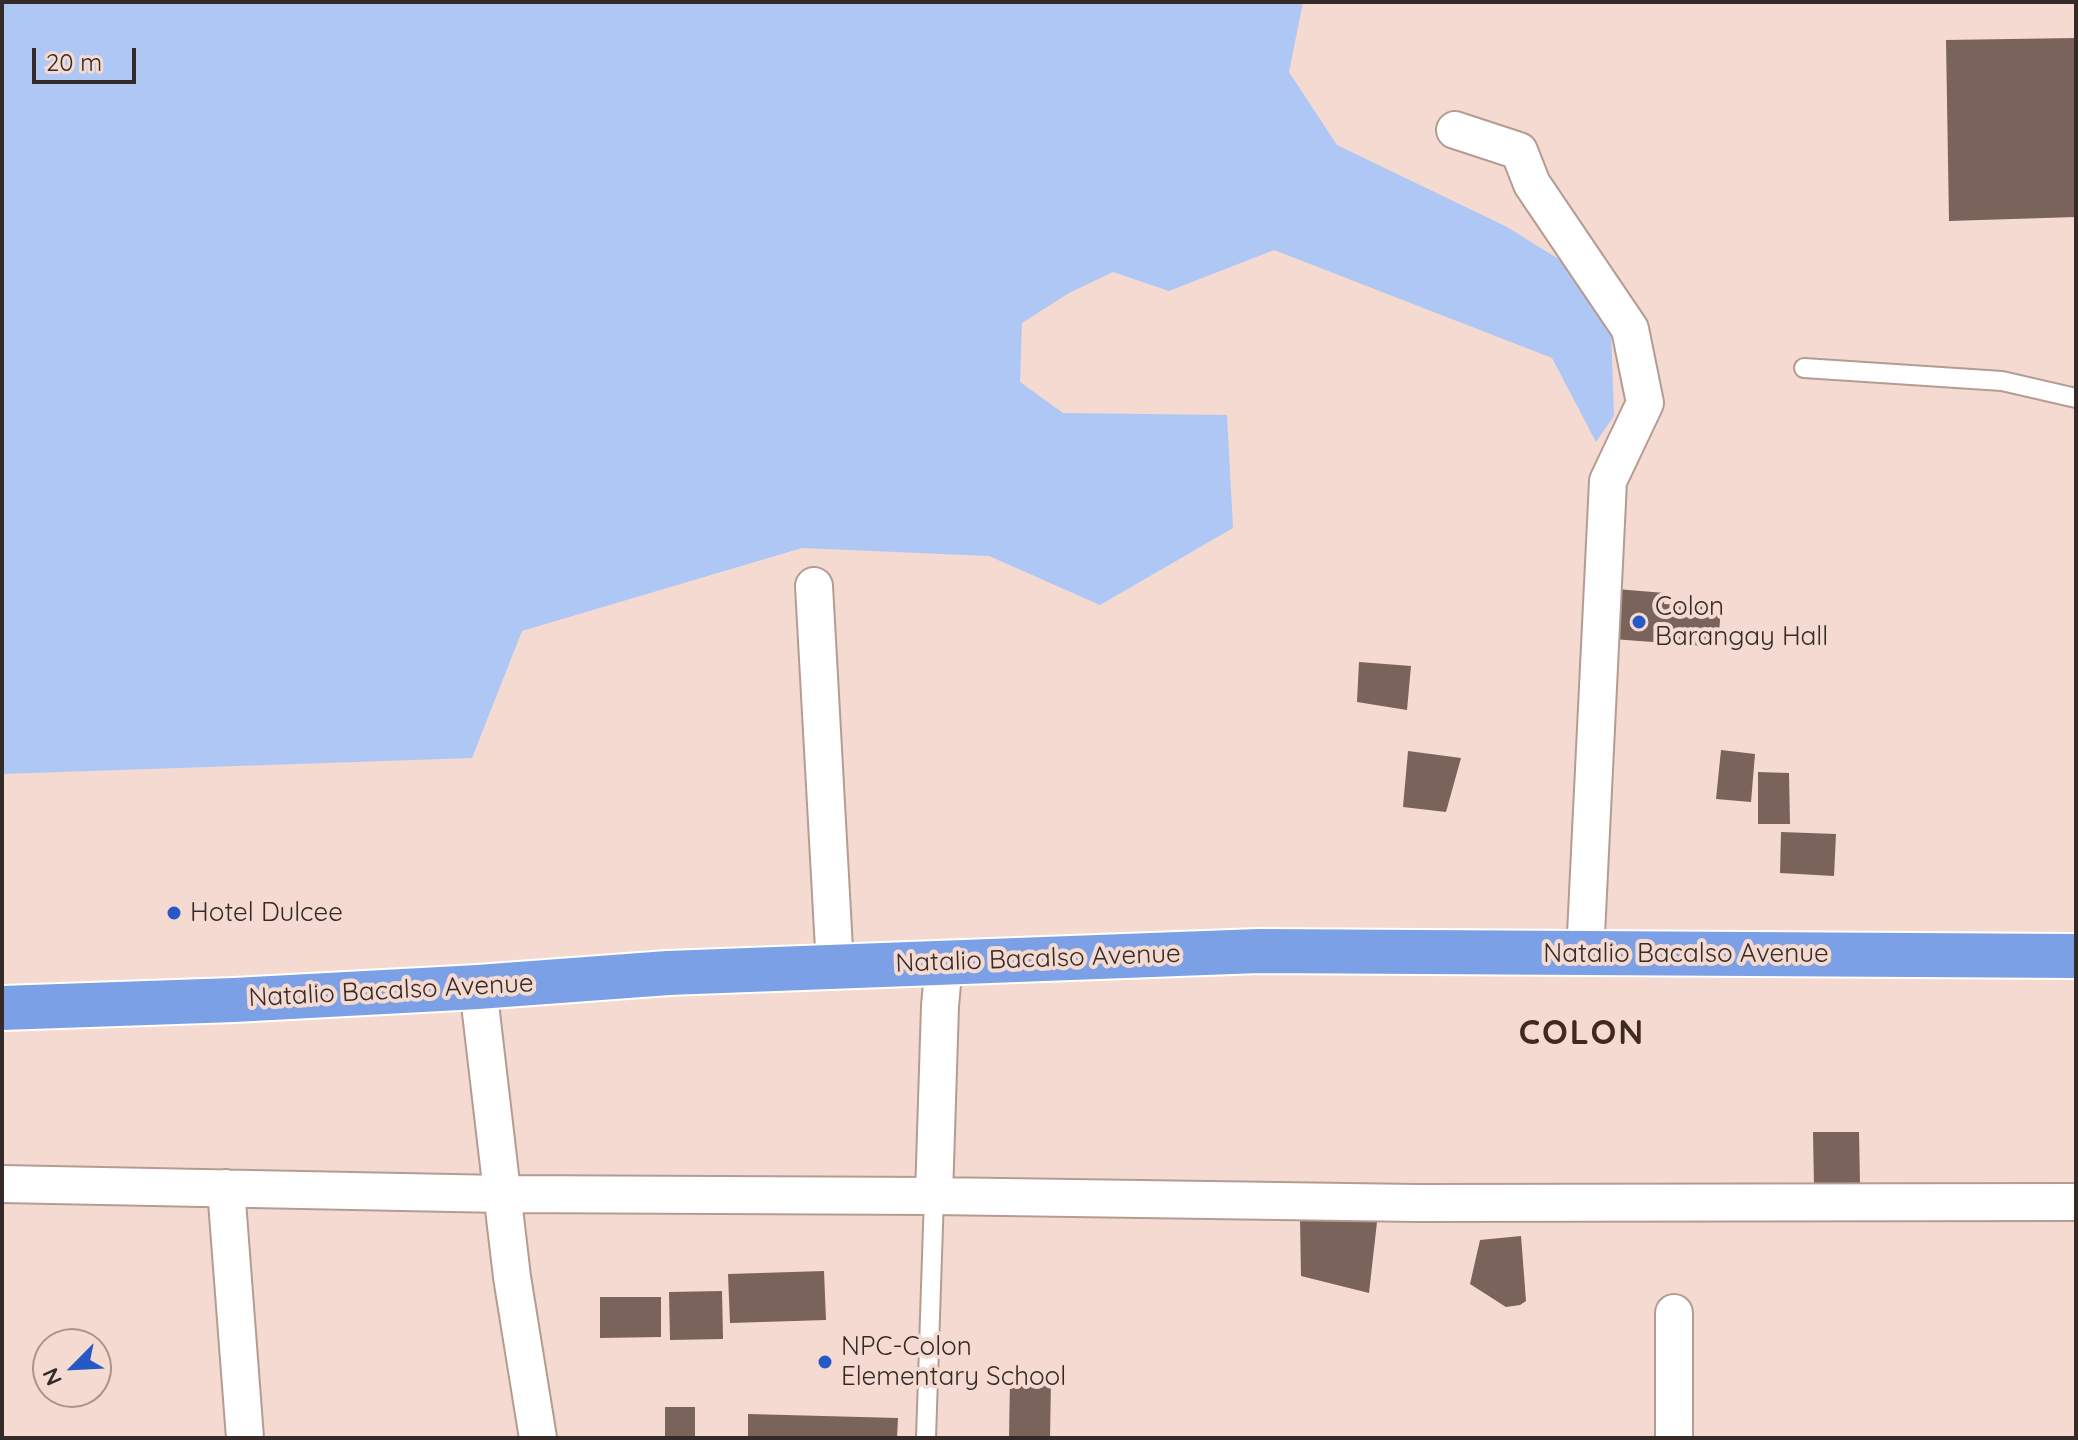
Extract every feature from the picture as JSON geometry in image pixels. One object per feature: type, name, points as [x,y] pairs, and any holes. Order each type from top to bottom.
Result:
[{"type":"highway","name":"Natalio Bacalso Avenue","points":[[2,1008],[234,1000],[668,973],[1259,951],[2076,956]]},
{"type":"street","points":[[1455,130],[1519,151],[1532,184],[1630,329],[1645,403],[1608,481],[1585,955]]},
{"type":"street","points":[[814,586],[835,967]]},
{"type":"street","points":[[934,1196],[944,962]]},
{"type":"street","points":[[478,987],[502,1194],[538,1438]]},
{"type":"street","points":[[2,1184],[502,1194],[1416,1203],[2076,1202]]},
{"type":"street","points":[[226,1188],[245,1438]]},
{"type":"street","points":[[1674,1313],[1674,1438]]},
{"type":"lane","points":[[1804,368],[2002,381],[2076,398]]},
{"type":"lane","points":[[926,1438],[934,1196]]},
{"type":"water","points":[[2,2],[1303,2],[1289,72],[1337,145],[1507,227],[1565,263],[1611,327],[1614,416],[1596,442],[1552,358],[1274,250],[1169,291],[1113,272],[1069,293],[1022,323],[1020,382],[1063,413],[1227,415],[1233,528],[1100,605],[989,556],[802,548],[522,631],[472,758],[2,774]]},
{"type":"building","points":[[2076,38],[2076,217],[1949,221],[1946,40]]},
{"type":"building","points":[[1616,589],[1665,593],[1664,604],[1721,607],[1718,647],[1613,639]]},
{"type":"building","points":[[1359,662],[1411,666],[1407,710],[1357,702]]},
{"type":"building","points":[[1721,750],[1755,754],[1751,802],[1716,799]]},
{"type":"building","points":[[1408,751],[1461,758],[1446,812],[1403,807]]},
{"type":"building","points":[[1758,772],[1789,773],[1790,824],[1758,824]]},
{"type":"building","points":[[1781,832],[1836,834],[1834,876],[1780,873]]},
{"type":"building","points":[[1813,1132],[1859,1132],[1860,1184],[1814,1187]]},
{"type":"building","points":[[1300,1218],[1377,1222],[1369,1293],[1301,1276]]},
{"type":"building","points":[[1521,1236],[1526,1301],[1506,1307],[1470,1284],[1480,1240]]},
{"type":"building","points":[[824,1271],[826,1320],[730,1323],[728,1274]]},
{"type":"building","points":[[722,1291],[723,1339],[670,1340],[669,1292]]},
{"type":"building","points":[[600,1297],[661,1297],[661,1337],[600,1338]]},
{"type":"building","points":[[1010,1379],[1051,1380],[1050,1438],[1009,1438]]},
{"type":"building","points":[[665,1407],[695,1407],[695,1438],[665,1438]]},
{"type":"building","points":[[748,1414],[898,1418],[897,1438],[748,1438]]},
{"type":"place","name":"Colon Barangay Hall","points":[[1639,622]]},
{"type":"place","name":"Hotel Dulcee","points":[[174,913]]},
{"type":"place","name":"NPC-Colon Elementary School","points":[[825,1362]]},
{"type":"district","name":"COLON","points":[[1582,1034]]}]
